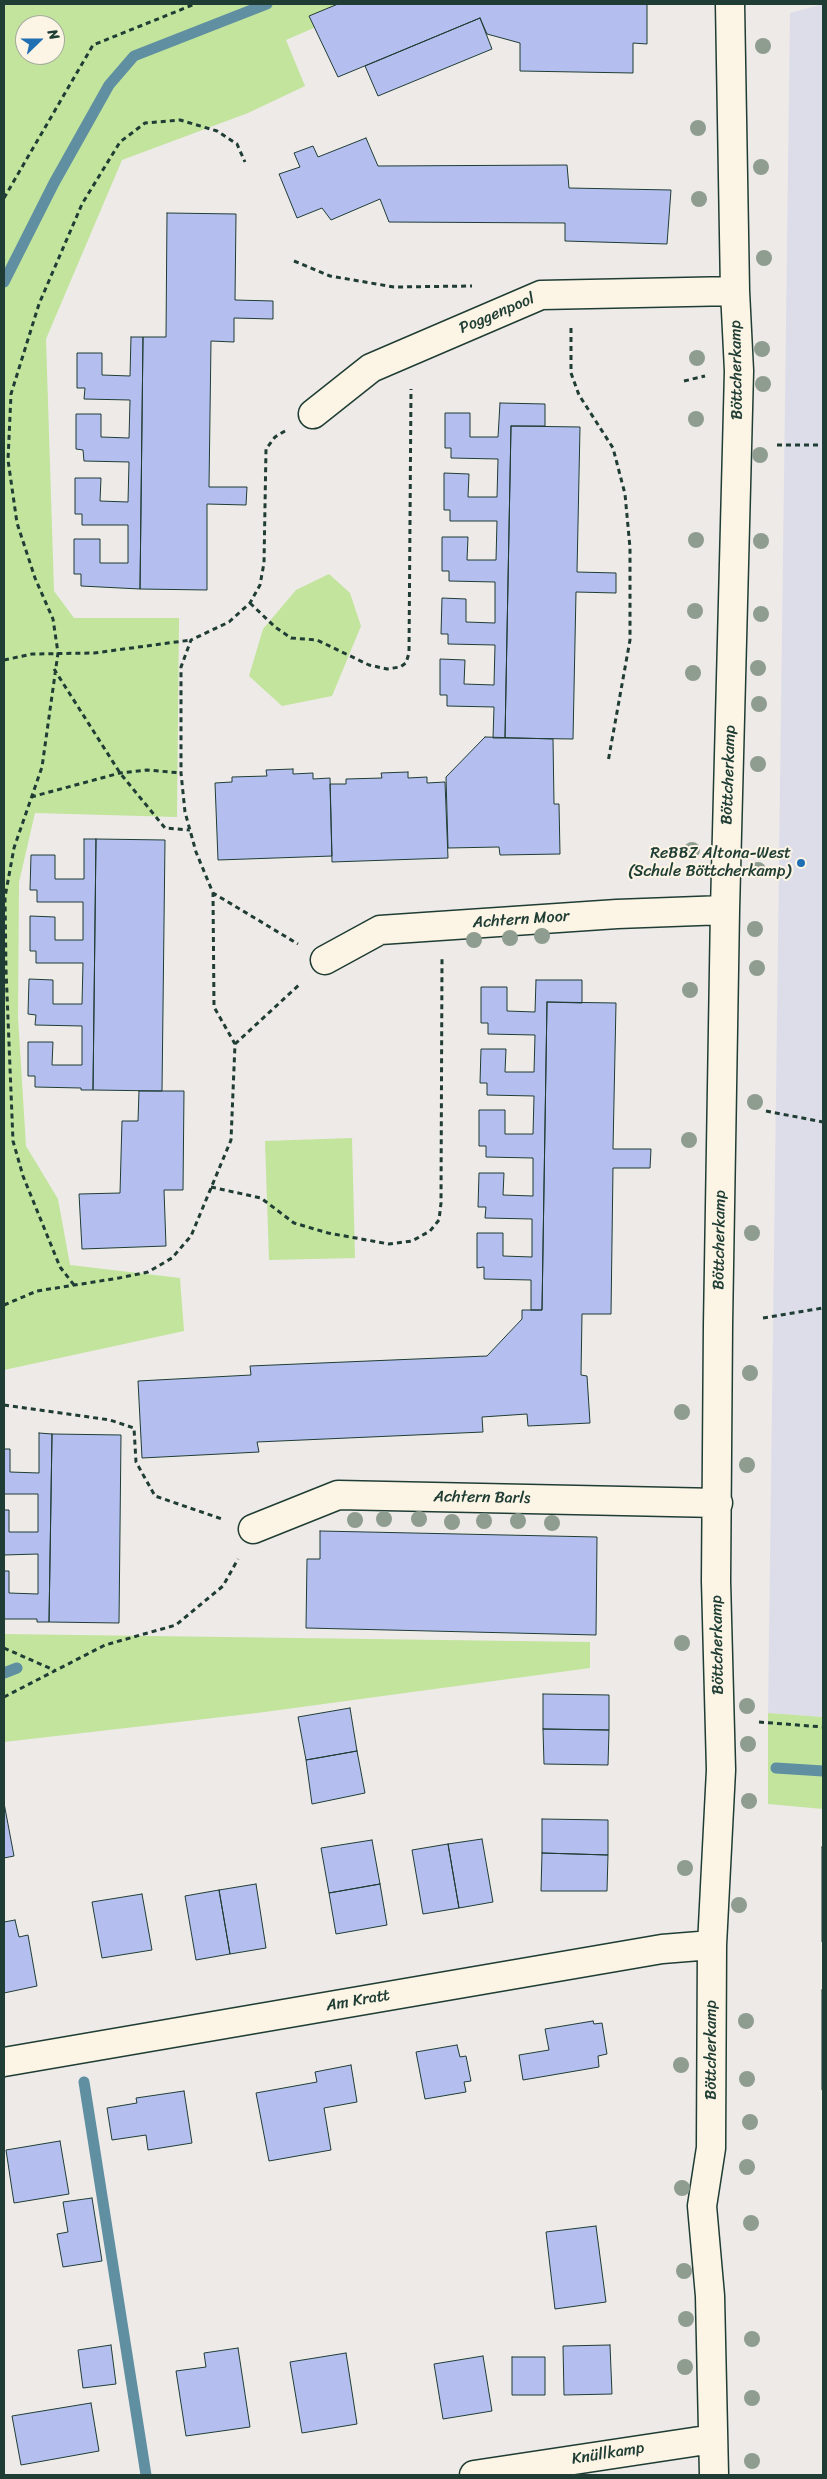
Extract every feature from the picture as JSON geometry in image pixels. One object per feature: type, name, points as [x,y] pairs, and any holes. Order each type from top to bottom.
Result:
[{"type":"street","name":"Böttcherkamp","points":[[714,2475],[710,2296],[702,2206],[711,2148],[712,1945],[721,1770],[716,1581],[725,910],[739,372],[735,291],[730,4]]},
{"type":"street","name":"Poggenpool","points":[[313,414],[371,368],[541,295],[735,291]]},
{"type":"street","name":"Achtern Moor","points":[[325,960],[380,930],[617,914],[725,910]]},
{"type":"street","name":"Achtern Barls","points":[[253,1529],[338,1495],[718,1503]]},
{"type":"street","name":"Am Kratt","points":[[4,2062],[662,1949],[712,1945]]},
{"type":"street","name":"Knüllkamp","points":[[474,2475],[713,2439]]},
{"type":"path","points":[[4,198],[93,45],[195,4]]},
{"type":"path","points":[[74,1285],[60,1267],[23,1176],[13,1141],[6,970],[6,897],[14,848],[30,797],[42,767],[54,669],[58,653],[53,619],[34,578],[16,523],[8,460],[11,394],[39,304],[82,204],[120,142],[145,123],[180,120],[217,131],[237,144],[245,162]]},
{"type":"path","points":[[294,261],[330,276],[394,287],[473,286]]},
{"type":"path","points":[[570,295],[571,373],[579,395],[613,448],[625,494],[630,548],[630,640],[608,762]]},
{"type":"path","points":[[250,603],[274,627],[291,638],[317,640],[370,665],[387,669],[400,667],[406,662],[409,653],[411,351]]},
{"type":"path","points":[[4,660],[32,654],[94,653],[191,640],[229,622],[250,603],[260,585],[264,563],[266,449],[275,437],[313,414]]},
{"type":"path","points":[[777,445],[823,445]]},
{"type":"path","points":[[4,1306],[37,1291],[148,1272],[172,1258],[192,1236],[231,1140],[235,1044],[214,1007],[213,892],[185,812],[181,773],[181,667],[191,640]]},
{"type":"path","points":[[54,669],[120,773],[165,828],[190,830]]},
{"type":"path","points":[[30,797],[120,773],[147,770],[181,773]]},
{"type":"path","points":[[213,892],[325,960],[235,1044]]},
{"type":"path","points":[[211,1187],[261,1198],[294,1223],[328,1233],[389,1244],[412,1241],[430,1231],[439,1220],[441,1203],[443,962],[435,925]]},
{"type":"path","points":[[766,1111],[823,1122]]},
{"type":"path","points":[[763,1318],[823,1308]]},
{"type":"path","points":[[4,1404],[110,1420],[134,1428],[136,1462],[155,1496],[253,1529],[223,1586],[176,1626],[106,1645],[4,1697]]},
{"type":"path","points":[[4,1648],[57,1671]]},
{"type":"path","points":[[759,1722],[823,1727]]},
{"type":"shaded area","name":"ReBBZ Altona-West (Schule Böttcherkamp)","points":[[823,4],[823,1717],[768,1713],[790,13]]},
{"type":"green space","points":[[4,4],[369,4],[286,40],[305,86],[248,113],[122,160],[46,339],[54,591],[74,618],[179,618],[177,817],[35,813],[19,882],[18,1017],[26,1146],[58,1199],[70,1265],[180,1278],[184,1331],[4,1370]]},
{"type":"green space","points":[[329,574],[350,593],[361,626],[332,696],[282,706],[249,676],[263,629],[296,590]]},
{"type":"green space","points":[[352,1138],[355,1258],[269,1260],[265,1141]]},
{"type":"green space","points":[[4,1634],[590,1642],[590,1668],[257,1713],[4,1742]]},
{"type":"green space","points":[[768,1713],[823,1717],[823,1809],[768,1804]]},
{"type":"building","points":[[338,4],[647,4],[647,44],[633,43],[633,73],[520,71],[520,43],[487,34],[480,18],[338,77],[309,16]]},
{"type":"building","points":[[480,18],[492,49],[378,96],[365,66]]},
{"type":"building","points":[[366,138],[378,166],[567,165],[569,188],[671,190],[667,244],[565,241],[565,223],[389,222],[380,199],[331,220],[322,208],[297,218],[279,174],[300,167],[294,153],[313,146],[318,157]]},
{"type":"building","points":[[167,213],[236,214],[235,300],[273,301],[273,319],[234,318],[234,342],[211,341],[209,487],[247,487],[246,505],[207,504],[207,590],[140,589],[143,337],[166,337]]},
{"type":"building","points":[[131,337],[143,337],[140,589],[81,586],[81,574],[74,574],[74,539],[100,539],[100,563],[128,563],[128,525],[82,525],[82,514],[75,514],[75,478],[101,478],[100,501],[128,502],[129,462],[84,461],[83,450],[76,449],[76,414],[101,414],[101,437],[129,438],[130,400],[84,399],[85,388],[77,388],[77,353],[102,353],[102,375],[130,376]]},
{"type":"building","points":[[500,403],[545,404],[545,426],[511,426],[505,738],[493,738],[494,707],[447,706],[447,695],[440,695],[440,659],[465,660],[464,684],[494,685],[495,645],[448,644],[448,634],[441,634],[442,598],[466,599],[466,622],[495,623],[495,582],[449,581],[449,571],[442,571],[442,537],[468,537],[467,560],[496,560],[497,521],[450,521],[450,510],[444,510],[444,473],[469,474],[468,497],[497,497],[498,459],[451,458],[451,448],[445,448],[445,413],[470,413],[470,437],[498,437]]},
{"type":"building","points":[[511,426],[580,427],[577,572],[616,573],[616,593],[576,592],[573,739],[505,738]]},
{"type":"building","points":[[485,737],[553,739],[554,804],[559,804],[560,854],[500,855],[499,847],[448,848],[446,777]]},
{"type":"building","points":[[293,769],[293,774],[313,773],[313,779],[330,778],[332,856],[218,860],[215,783],[232,782],[232,777],[267,776],[266,770]]},
{"type":"building","points":[[408,772],[408,778],[427,777],[427,783],[445,782],[448,858],[332,862],[330,784],[346,784],[346,779],[382,778],[381,773]]},
{"type":"building","points":[[84,839],[96,839],[93,1090],[35,1087],[35,1076],[28,1076],[28,1042],[53,1042],[52,1065],[82,1065],[82,1026],[35,1025],[36,1015],[28,1014],[29,979],[53,980],[53,1004],[82,1004],[83,963],[36,963],[36,951],[30,951],[30,916],[55,917],[55,940],[83,940],[83,902],[37,902],[37,890],[30,890],[31,855],[55,855],[55,879],[84,879]]},
{"type":"building","points":[[96,839],[165,840],[162,1091],[93,1090]]},
{"type":"building","points":[[536,980],[582,980],[582,1003],[547,1002],[542,1310],[531,1310],[531,1280],[484,1279],[484,1267],[477,1268],[477,1233],[503,1233],[503,1256],[532,1257],[532,1219],[485,1218],[486,1207],[478,1207],[479,1173],[504,1173],[503,1195],[533,1196],[533,1158],[486,1157],[486,1146],[479,1146],[479,1110],[505,1110],[505,1134],[533,1134],[534,1096],[487,1095],[487,1083],[480,1083],[481,1049],[506,1049],[505,1072],[534,1072],[535,1035],[488,1034],[488,1023],[481,1023],[481,987],[507,987],[507,1011],[535,1012]]},
{"type":"building","points":[[547,1002],[616,1003],[613,1149],[651,1149],[650,1168],[613,1168],[611,1314],[582,1314],[581,1375],[587,1376],[590,1423],[528,1426],[527,1414],[482,1417],[483,1432],[257,1442],[259,1452],[142,1458],[138,1381],[251,1375],[250,1366],[487,1356],[522,1319],[522,1310],[542,1310]]},
{"type":"building","points":[[139,1091],[184,1091],[183,1190],[164,1190],[166,1246],[82,1249],[79,1194],[120,1193],[122,1121],[138,1121]]},
{"type":"building","points":[[39,1433],[52,1434],[49,1622],[37,1622],[37,1619],[4,1619],[4,1571],[9,1571],[9,1593],[38,1594],[38,1554],[4,1555],[4,1510],[9,1510],[9,1532],[38,1532],[38,1494],[4,1494],[4,1449],[10,1449],[10,1472],[39,1473]]},
{"type":"building","points":[[52,1434],[121,1435],[119,1623],[49,1622]]},
{"type":"building","points":[[320,1531],[597,1537],[596,1635],[306,1628],[307,1559],[320,1559]]},
{"type":"building","points":[[543,1694],[609,1695],[609,1730],[543,1729]]},
{"type":"building","points":[[350,1708],[357,1751],[306,1760],[298,1717]]},
{"type":"building","points":[[543,1729],[609,1730],[608,1765],[544,1764]]},
{"type":"building","points":[[357,1751],[365,1793],[312,1804],[306,1760]]},
{"type":"building","points":[[4,1803],[14,1856],[4,1858]]},
{"type":"building","points":[[542,1819],[608,1820],[608,1855],[542,1853]]},
{"type":"building","points":[[482,1839],[493,1902],[459,1908],[448,1844]]},
{"type":"building","points":[[372,1840],[380,1884],[329,1893],[321,1848]]},
{"type":"building","points":[[448,1844],[459,1908],[423,1914],[412,1850]]},
{"type":"building","points":[[823,1847],[823,1942],[822,1942]]},
{"type":"building","points":[[542,1853],[608,1855],[607,1891],[541,1891]]},
{"type":"building","points":[[256,1884],[266,1948],[230,1954],[219,1890]]},
{"type":"building","points":[[380,1884],[387,1925],[336,1934],[329,1893]]},
{"type":"building","points":[[219,1890],[230,1954],[196,1960],[185,1896]]},
{"type":"building","points":[[142,1894],[152,1950],[102,1958],[92,1902]]},
{"type":"building","points":[[15,1920],[19,1937],[28,1935],[37,1986],[4,1993],[4,1922]]},
{"type":"building","points":[[823,1990],[823,2090],[822,2090]]},
{"type":"building","points":[[593,2021],[594,2024],[602,2023],[607,2054],[598,2056],[599,2067],[523,2080],[519,2055],[549,2050],[545,2029]]},
{"type":"building","points":[[457,2045],[460,2057],[466,2056],[471,2081],[464,2082],[466,2092],[425,2099],[416,2052]]},
{"type":"building","points":[[351,2065],[357,2102],[324,2108],[331,2150],[269,2161],[256,2093],[317,2082],[315,2072]]},
{"type":"building","points":[[184,2091],[192,2143],[148,2150],[146,2135],[112,2140],[107,2108],[137,2103],[136,2098]]},
{"type":"building","points":[[60,2141],[69,2194],[14,2203],[6,2150]]},
{"type":"building","points":[[92,2198],[102,2261],[63,2267],[57,2234],[68,2232],[63,2202]]},
{"type":"building","points":[[596,2226],[606,2302],[555,2309],[546,2232]]},
{"type":"building","points":[[111,2345],[116,2384],[83,2388],[78,2350]]},
{"type":"building","points":[[610,2345],[612,2394],[564,2395],[563,2346]]},
{"type":"building","points":[[238,2348],[250,2427],[186,2436],[176,2371],[206,2367],[204,2353]]},
{"type":"building","points":[[346,2353],[357,2424],[302,2433],[290,2362]]},
{"type":"building","points":[[483,2356],[492,2411],[443,2419],[434,2364]]},
{"type":"building","points":[[512,2357],[545,2357],[545,2395],[512,2395]]},
{"type":"building","points":[[91,2403],[99,2451],[21,2465],[12,2416]]},
{"type":"waterway","points":[[4,282],[54,183],[109,85],[134,56],[267,4]]},
{"type":"waterway","points":[[4,1673],[17,1668]]},
{"type":"waterway","points":[[776,1768],[823,1771]]},
{"type":"waterway","points":[[84,2082],[146,2475]]},
{"type":"place","name":"ReBBZ Altona-West (Schule Böttcherkamp)","points":[[801,863]]}]
